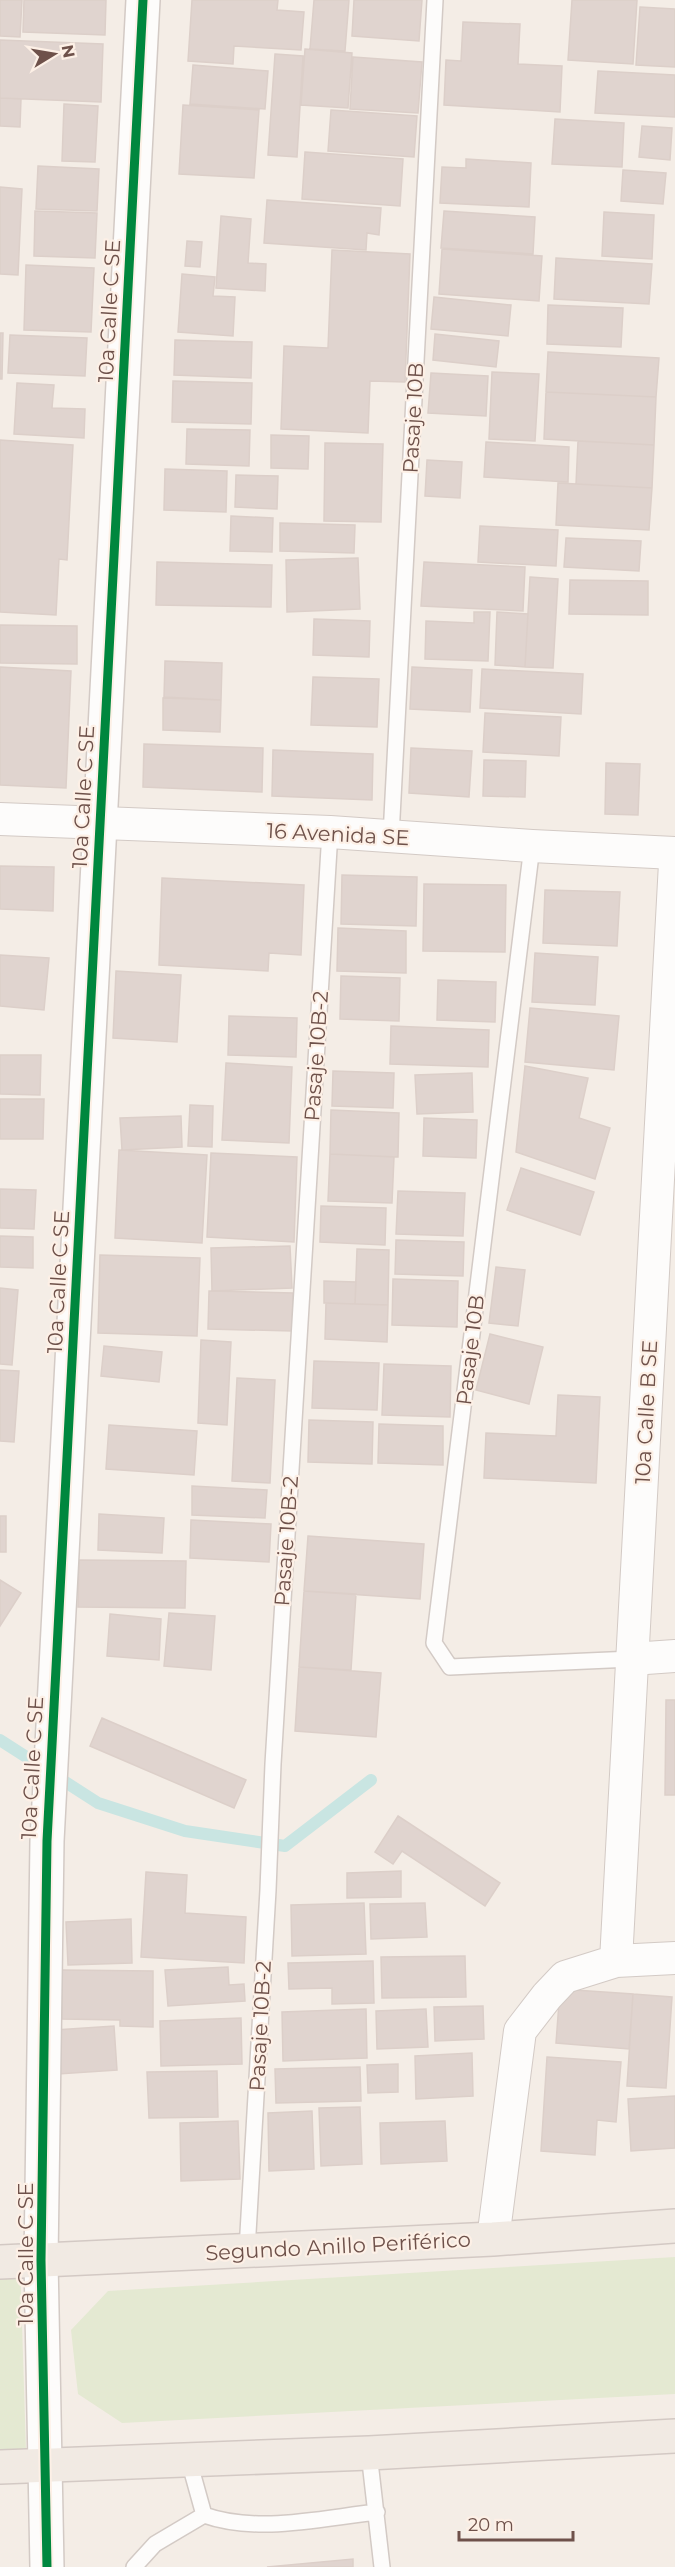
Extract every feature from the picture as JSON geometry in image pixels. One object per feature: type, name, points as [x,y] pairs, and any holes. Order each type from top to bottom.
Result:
[{"type":"main road","name":"Segundo Anillo Periférico","points":[[0,2262],[493,2239],[675,2226]]},
{"type":"main road","points":[[0,2468],[369,2453],[675,2436]]},
{"type":"street","name":"10a Calle C SE","points":[[47,2567],[41,2260],[47,1841],[143,0]]},
{"type":"street","name":"16 Avenida SE","points":[[0,819],[330,832],[675,854]]},
{"type":"street","name":"10a Calle B SE","points":[[616,1961],[675,863]]},
{"type":"street","points":[[632,1659],[675,1656]]},
{"type":"street","points":[[493,2239],[520,2031],[565,1977],[616,1961],[675,1958]]},
{"type":"lane","name":"Pasaje 10B","points":[[391,836],[435,0]]},
{"type":"lane","name":"Pasaje 10B-2","points":[[247,2250],[273,1764],[330,832]]},
{"type":"lane","name":"Pasaje 10B","points":[[532,846],[434,1643],[450,1667],[632,1659]]},
{"type":"lane","points":[[369,2453],[382,2567]]},
{"type":"lane","points":[[189,2461],[204,2515]]},
{"type":"lane","points":[[134,2567],[155,2544],[204,2515],[225,2522],[272,2523],[377,2512]]},
{"type":"green space","points":[[675,2257],[675,2394],[122,2423],[78,2394],[71,2330],[108,2291]]},
{"type":"green space","points":[[20,2260],[26,2451],[0,2452],[0,2261]]},
{"type":"building","points":[[0,0],[22,0],[20,37],[0,36]]},
{"type":"building","points":[[24,0],[106,0],[105,35],[23,32]]},
{"type":"building","points":[[192,0],[278,0],[277,10],[304,12],[301,50],[234,46],[233,64],[188,61]]},
{"type":"building","points":[[314,0],[349,0],[345,51],[310,49]]},
{"type":"building","points":[[354,0],[422,0],[419,41],[352,36]]},
{"type":"building","points":[[572,0],[637,0],[633,64],[568,60]]},
{"type":"building","points":[[640,7],[675,9],[675,67],[636,65]]},
{"type":"building","points":[[463,22],[520,24],[518,64],[562,66],[560,112],[444,105],[446,60],[461,61]]},
{"type":"building","points":[[0,40],[103,44],[101,102],[0,98]]},
{"type":"building","points":[[305,49],[352,53],[348,108],[301,105]]},
{"type":"building","points":[[275,54],[303,56],[297,157],[268,155]]},
{"type":"building","points":[[353,57],[422,62],[418,113],[350,109]]},
{"type":"building","points":[[193,65],[268,71],[265,109],[190,104]]},
{"type":"building","points":[[598,71],[675,75],[675,117],[595,113]]},
{"type":"building","points":[[0,98],[21,99],[20,127],[0,126]]},
{"type":"building","points":[[64,104],[98,106],[95,162],[62,161]]},
{"type":"building","points":[[183,105],[259,110],[254,178],[179,174]]},
{"type":"building","points":[[331,110],[417,116],[414,157],[328,151]]},
{"type":"building","points":[[555,119],[624,123],[622,167],[552,164]]},
{"type":"building","points":[[642,126],[672,128],[670,160],[639,157]]},
{"type":"building","points":[[305,152],[403,159],[400,206],[302,199]]},
{"type":"building","points":[[466,159],[531,163],[529,207],[440,203],[442,167],[466,168]]},
{"type":"building","points":[[38,166],[99,169],[97,211],[36,209]]},
{"type":"building","points":[[623,170],[666,173],[663,204],[621,201]]},
{"type":"building","points":[[0,187],[22,189],[18,275],[0,274]]},
{"type":"building","points":[[267,200],[381,208],[379,235],[367,233],[366,250],[264,243]]},
{"type":"building","points":[[35,211],[97,213],[95,258],[34,256]]},
{"type":"building","points":[[444,211],[535,217],[533,254],[441,248]]},
{"type":"building","points":[[604,212],[654,215],[652,259],[602,256]]},
{"type":"building","points":[[221,216],[251,219],[248,263],[266,264],[265,291],[216,288]]},
{"type":"building","points":[[187,241],[202,242],[200,267],[185,266]]},
{"type":"building","points":[[442,249],[542,256],[539,301],[439,294]]},
{"type":"building","points":[[332,250],[410,254],[405,382],[370,381],[368,433],[281,429],[284,346],[328,348]]},
{"type":"building","points":[[556,258],[652,264],[649,304],[554,299]]},
{"type":"building","points":[[26,265],[94,268],[91,332],[24,330]]},
{"type":"building","points":[[182,274],[215,277],[213,296],[235,297],[233,336],[178,332]]},
{"type":"building","points":[[434,297],[511,305],[508,336],[431,329]]},
{"type":"building","points":[[548,305],[623,308],[621,347],[547,344]]},
{"type":"building","points":[[0,333],[3,333],[2,379],[0,379]]},
{"type":"building","points":[[435,334],[499,341],[496,367],[433,360]]},
{"type":"building","points":[[10,335],[87,338],[85,376],[8,373]]},
{"type":"building","points":[[175,340],[252,342],[251,378],[174,375]]},
{"type":"building","points":[[548,352],[659,358],[656,397],[546,392]]},
{"type":"building","points":[[492,372],[539,374],[535,441],[489,439]]},
{"type":"building","points":[[431,373],[488,376],[486,416],[428,413]]},
{"type":"building","points":[[173,381],[252,383],[251,424],[172,422]]},
{"type":"building","points":[[17,383],[54,385],[52,408],[85,409],[84,438],[14,434]]},
{"type":"building","points":[[546,392],[656,397],[654,445],[544,439]]},
{"type":"building","points":[[187,429],[250,430],[249,466],[186,464]]},
{"type":"building","points":[[271,435],[309,436],[308,469],[271,468]]},
{"type":"building","points":[[0,440],[73,445],[67,560],[59,559],[56,615],[0,612]]},
{"type":"building","points":[[578,441],[654,445],[652,488],[576,484]]},
{"type":"building","points":[[486,442],[569,447],[568,482],[484,477]]},
{"type":"building","points":[[325,443],[383,444],[381,522],[324,521]]},
{"type":"building","points":[[427,460],[462,462],[460,498],[425,496]]},
{"type":"building","points":[[165,469],[227,471],[226,512],[164,510]]},
{"type":"building","points":[[236,475],[278,476],[277,509],[235,507]]},
{"type":"building","points":[[558,483],[652,488],[649,530],[556,525]]},
{"type":"building","points":[[231,516],[273,518],[272,552],[230,551]]},
{"type":"building","points":[[280,523],[355,525],[354,553],[280,551]]},
{"type":"building","points":[[480,526],[558,530],[556,566],[478,562]]},
{"type":"building","points":[[566,538],[641,541],[639,571],[564,567]]},
{"type":"building","points":[[358,558],[360,609],[287,612],[286,560]]},
{"type":"building","points":[[157,562],[272,565],[271,607],[156,605]]},
{"type":"building","points":[[424,562],[525,567],[523,611],[421,606]]},
{"type":"building","points":[[530,577],[558,579],[553,668],[525,667]]},
{"type":"building","points":[[570,580],[648,581],[648,615],[569,614]]},
{"type":"building","points":[[474,612],[490,612],[488,661],[425,659],[426,621],[474,623]]},
{"type":"building","points":[[497,612],[528,614],[525,667],[495,665]]},
{"type":"building","points":[[314,619],[370,621],[369,657],[313,655]]},
{"type":"building","points":[[0,625],[77,626],[77,664],[0,663]]},
{"type":"building","points":[[165,661],[222,663],[221,700],[164,697]]},
{"type":"building","points":[[0,667],[71,671],[66,788],[0,785]]},
{"type":"building","points":[[412,667],[472,670],[470,712],[410,709]]},
{"type":"building","points":[[482,669],[583,674],[581,714],[480,708]]},
{"type":"building","points":[[313,677],[379,679],[377,727],[311,725]]},
{"type":"building","points":[[163,698],[221,700],[220,732],[163,730]]},
{"type":"building","points":[[485,713],[561,717],[559,756],[483,752]]},
{"type":"building","points":[[144,744],[263,748],[262,792],[143,787]]},
{"type":"building","points":[[411,748],[472,751],[469,797],[409,793]]},
{"type":"building","points":[[273,750],[373,754],[372,800],[272,796]]},
{"type":"building","points":[[484,760],[526,761],[525,797],[483,796]]},
{"type":"building","points":[[606,763],[640,764],[638,815],[605,814]]},
{"type":"building","points":[[0,866],[54,867],[53,911],[0,909]]},
{"type":"building","points":[[342,875],[417,877],[416,926],[341,924]]},
{"type":"building","points":[[162,878],[304,885],[301,955],[269,953],[268,971],[159,965]]},
{"type":"building","points":[[424,884],[506,885],[505,952],[423,951]]},
{"type":"building","points":[[545,890],[620,892],[617,946],[543,943]]},
{"type":"building","points":[[338,928],[406,931],[406,973],[337,971]]},
{"type":"building","points":[[535,953],[598,957],[595,1005],[532,1002]]},
{"type":"building","points":[[0,955],[49,958],[44,1010],[0,1006]]},
{"type":"building","points":[[116,971],[181,975],[177,1042],[113,1038]]},
{"type":"building","points":[[341,976],[400,978],[399,1021],[340,1019]]},
{"type":"building","points":[[438,980],[496,982],[495,1022],[437,1020]]},
{"type":"building","points":[[530,1008],[619,1016],[614,1070],[525,1062]]},
{"type":"building","points":[[229,1016],[297,1018],[296,1057],[228,1055]]},
{"type":"building","points":[[391,1026],[489,1030],[488,1067],[390,1064]]},
{"type":"building","points":[[0,1055],[41,1055],[40,1095],[0,1094]]},
{"type":"building","points":[[226,1063],[292,1067],[289,1143],[222,1140]]},
{"type":"building","points":[[525,1066],[588,1078],[579,1118],[610,1128],[595,1179],[516,1152]]},
{"type":"building","points":[[333,1071],[394,1073],[393,1108],[332,1106]]},
{"type":"building","points":[[472,1073],[473,1112],[417,1114],[415,1075]]},
{"type":"building","points":[[0,1099],[44,1099],[43,1139],[0,1139]]},
{"type":"building","points":[[190,1105],[213,1106],[212,1147],[188,1146]]},
{"type":"building","points":[[331,1110],[399,1113],[398,1157],[330,1154]]},
{"type":"building","points":[[181,1116],[182,1147],[122,1150],[120,1118]]},
{"type":"building","points":[[424,1118],[477,1120],[476,1158],[423,1156]]},
{"type":"building","points":[[119,1150],[207,1155],[202,1243],[115,1238]]},
{"type":"building","points":[[211,1153],[297,1157],[294,1242],[207,1237]]},
{"type":"building","points":[[330,1154],[394,1157],[392,1203],[328,1201]]},
{"type":"building","points":[[521,1168],[594,1192],[580,1235],[507,1210]]},
{"type":"building","points":[[0,1189],[36,1190],[34,1229],[0,1228]]},
{"type":"building","points":[[398,1191],[465,1193],[463,1236],[396,1234]]},
{"type":"building","points":[[321,1206],[386,1208],[385,1245],[320,1242]]},
{"type":"building","points":[[0,1236],[33,1237],[33,1268],[0,1267]]},
{"type":"building","points":[[396,1240],[464,1242],[463,1276],[395,1274]]},
{"type":"building","points":[[290,1246],[292,1288],[212,1291],[211,1248]]},
{"type":"building","points":[[357,1249],[389,1250],[388,1305],[355,1304]]},
{"type":"building","points":[[100,1255],[200,1258],[197,1336],[98,1333]]},
{"type":"building","points":[[496,1267],[525,1270],[518,1326],[489,1323]]},
{"type":"building","points":[[393,1279],[458,1281],[457,1327],[392,1325]]},
{"type":"building","points":[[324,1281],[356,1282],[355,1304],[324,1303]]},
{"type":"building","points":[[0,1288],[18,1290],[12,1365],[0,1364]]},
{"type":"building","points":[[209,1291],[293,1293],[292,1331],[208,1329]]},
{"type":"building","points":[[326,1303],[388,1305],[387,1342],[325,1339]]},
{"type":"building","points":[[490,1334],[543,1347],[529,1404],[476,1390]]},
{"type":"building","points":[[201,1340],[231,1342],[227,1425],[198,1423]]},
{"type":"building","points":[[104,1346],[162,1352],[159,1382],[101,1376]]},
{"type":"building","points":[[314,1361],[379,1363],[377,1410],[312,1408]]},
{"type":"building","points":[[384,1364],[451,1366],[450,1417],[382,1415]]},
{"type":"building","points":[[0,1370],[19,1371],[14,1442],[0,1441]]},
{"type":"building","points":[[237,1378],[275,1380],[270,1483],[232,1481]]},
{"type":"building","points":[[558,1395],[600,1397],[596,1483],[484,1478],[486,1433],[556,1436]]},
{"type":"building","points":[[309,1420],[373,1422],[372,1464],[308,1462]]},
{"type":"building","points":[[379,1424],[443,1426],[443,1465],[378,1463]]},
{"type":"building","points":[[109,1425],[197,1431],[194,1475],[106,1469]]},
{"type":"building","points":[[192,1486],[267,1490],[265,1518],[192,1515]]},
{"type":"building","points":[[99,1514],[164,1518],[162,1553],[98,1550]]},
{"type":"building","points":[[0,1516],[6,1516],[6,1552],[0,1552]]},
{"type":"building","points":[[191,1520],[271,1524],[269,1562],[190,1558]]},
{"type":"building","points":[[308,1536],[424,1544],[420,1599],[304,1591]]},
{"type":"building","points":[[79,1560],[186,1561],[185,1608],[78,1607]]},
{"type":"building","points":[[0,1580],[21,1593],[0,1626]]},
{"type":"building","points":[[304,1591],[356,1594],[351,1670],[299,1667]]},
{"type":"building","points":[[169,1613],[215,1616],[211,1670],[164,1666]]},
{"type":"building","points":[[110,1614],[161,1619],[159,1660],[107,1656]]},
{"type":"building","points":[[299,1667],[381,1673],[376,1737],[295,1731]]},
{"type":"building","points":[[666,1700],[675,1700],[675,1795],[665,1795]]},
{"type":"building","points":[[102,1718],[246,1780],[234,1808],[90,1746]]},
{"type":"building","points":[[398,1816],[500,1883],[485,1906],[402,1851],[393,1864],[375,1852]]},
{"type":"building","points":[[401,1871],[401,1897],[347,1898],[347,1873]]},
{"type":"building","points":[[146,1872],[187,1875],[185,1913],[246,1917],[244,1963],[141,1957]]},
{"type":"building","points":[[364,1903],[366,1954],[292,1956],[291,1905]]},
{"type":"building","points":[[425,1903],[427,1937],[371,1939],[370,1904]]},
{"type":"building","points":[[131,1919],[132,1963],[68,1965],[66,1922]]},
{"type":"building","points":[[465,1956],[466,1997],[382,1998],[381,1957]]},
{"type":"building","points":[[373,1961],[374,2003],[332,2004],[332,1988],[289,1989],[288,1963]]},
{"type":"building","points":[[228,1967],[229,1985],[244,1984],[245,2001],[168,2006],[165,1970]]},
{"type":"building","points":[[62,1970],[153,1971],[153,2027],[120,2026],[120,2020],[62,2019]]},
{"type":"building","points":[[560,1989],[633,1994],[629,2049],[556,2043]]},
{"type":"building","points":[[633,1994],[672,1997],[666,2088],[627,2086]]},
{"type":"building","points":[[483,2006],[484,2039],[435,2041],[434,2007]]},
{"type":"building","points":[[366,2009],[367,2058],[283,2061],[282,2012]]},
{"type":"building","points":[[426,2009],[428,2047],[377,2049],[376,2011]]},
{"type":"building","points":[[241,2018],[242,2064],[161,2066],[160,2021]]},
{"type":"building","points":[[114,2026],[117,2070],[58,2074],[55,2030]]},
{"type":"building","points":[[472,2053],[473,2096],[416,2099],[415,2056]]},
{"type":"building","points":[[547,2057],[621,2062],[616,2122],[597,2120],[595,2155],[541,2151]]},
{"type":"building","points":[[398,2064],[398,2092],[368,2093],[367,2065]]},
{"type":"building","points":[[360,2067],[361,2101],[276,2103],[275,2069]]},
{"type":"building","points":[[217,2071],[218,2117],[149,2118],[147,2072]]},
{"type":"building","points":[[675,2096],[675,2148],[631,2151],[628,2099]]},
{"type":"building","points":[[360,2107],[362,2164],[321,2166],[319,2108]]},
{"type":"building","points":[[312,2111],[314,2169],[269,2171],[268,2113]]},
{"type":"building","points":[[238,2121],[240,2179],[181,2181],[180,2123]]},
{"type":"building","points":[[445,2121],[447,2161],[381,2164],[380,2123]]},
{"type":"building","points":[[353,2559],[353,2567],[267,2567]]},
{"type":"waterway","points":[[0,1740],[98,1803],[185,1831],[285,1846],[371,1780]]},
{"type":"cycle path","points":[[47,2567],[41,2260],[47,1841],[143,0]]}]
